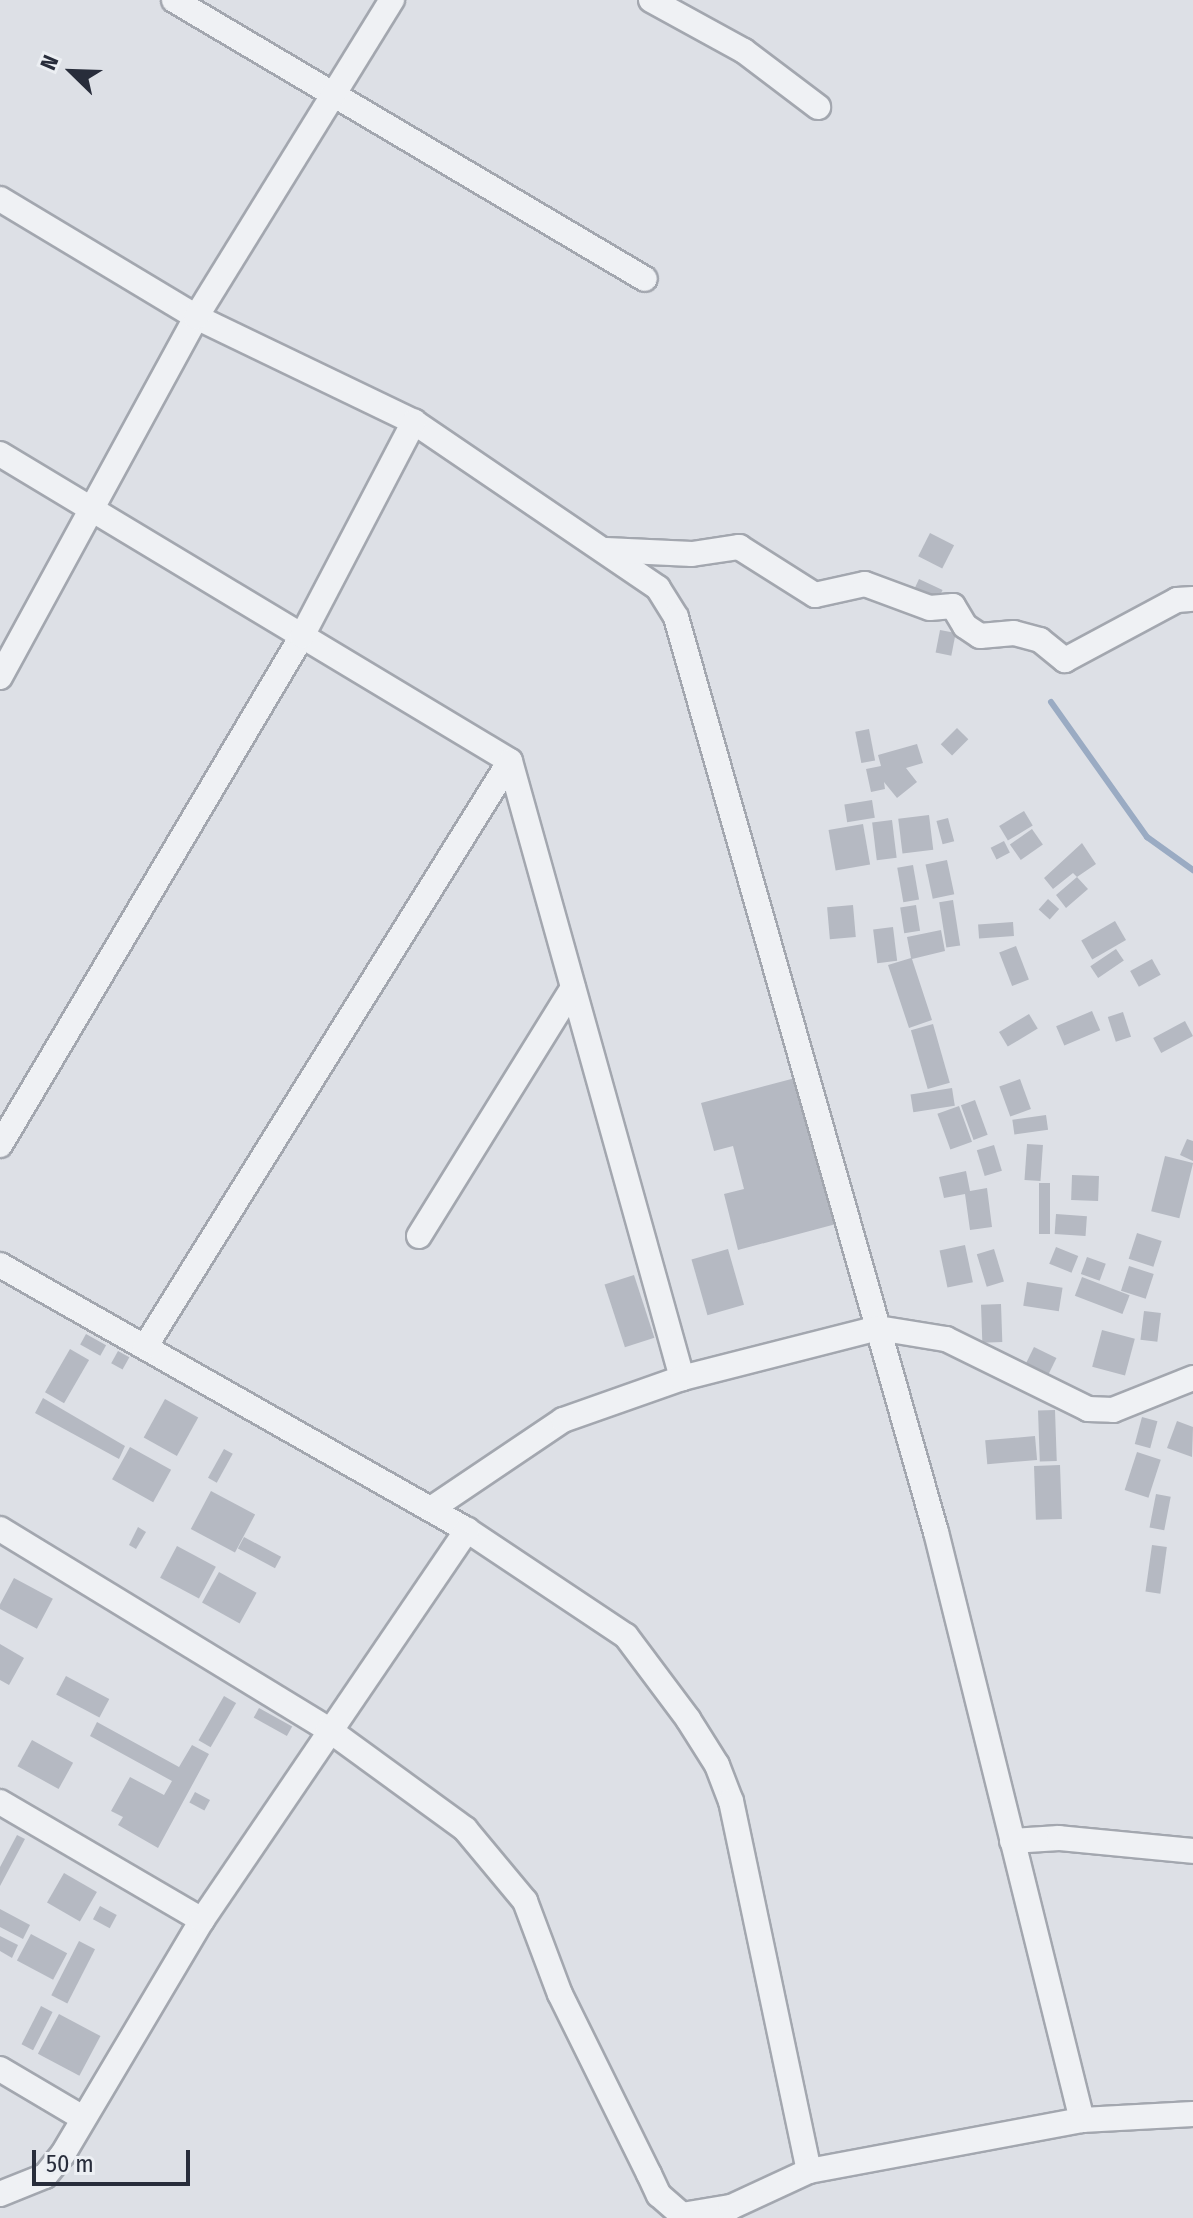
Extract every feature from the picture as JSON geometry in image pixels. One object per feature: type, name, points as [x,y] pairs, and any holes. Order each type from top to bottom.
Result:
[{"type":"street","points":[[174,0],[645,279]]},
{"type":"street","points":[[0,677],[95,511],[196,317],[392,0]]},
{"type":"street","points":[[651,0],[744,51],[818,107]]},
{"type":"street","points":[[0,199],[196,317],[414,422],[658,588],[687,644],[776,977],[936,1532],[1082,2120]]},
{"type":"street","points":[[2,1135],[302,636],[414,422]]},
{"type":"street","points":[[0,454],[510,761],[682,1378]]},
{"type":"street","points":[[606,550],[692,554],[739,547],[815,595],[865,584],[930,608],[953,606],[965,626],[980,636],[1014,633],[1040,640],[1065,660],[1177,600],[1193,599]]},
{"type":"street","points":[[145,1347],[510,761]]},
{"type":"street","points":[[419,1236],[573,988]]},
{"type":"street","points":[[0,1265],[467,1530],[626,1636],[717,1765],[731,1801],[809,2171]]},
{"type":"street","points":[[431,1509],[563,1420],[682,1378],[878,1328],[946,1339],[1088,1409],[1113,1410],[1193,1378]]},
{"type":"street","points":[[0,1529],[328,1729],[465,1829],[525,1901],[560,1994],[669,2207],[698,2216],[731,2207],[809,2171],[1082,2120],[1193,2114]]},
{"type":"street","points":[[0,2194],[45,2176],[202,1920],[328,1729],[467,1530]]},
{"type":"street","points":[[0,1802],[202,1920]]},
{"type":"street","points":[[1012,1841],[1059,1838],[1193,1851]]},
{"type":"street","points":[[0,2069],[83,2118]]},
{"type":"building","points":[[930,533],[954,545],[942,568],[918,556]]},
{"type":"building","points":[[919,579],[943,590],[937,603],[913,592]]},
{"type":"building","points":[[940,630],[956,633],[951,656],[936,653]]},
{"type":"building","points":[[957,728],[968,739],[952,756],[941,744]]},
{"type":"building","points":[[869,729],[875,760],[861,763],[855,732]]},
{"type":"building","points":[[917,744],[923,763],[906,768],[917,782],[897,798],[884,782],[885,789],[871,792],[866,769],[881,766],[878,755]]},
{"type":"building","points":[[872,800],[875,818],[847,822],[844,804]]},
{"type":"building","points":[[1024,811],[1033,826],[1008,841],[999,826]]},
{"type":"building","points":[[929,815],[933,850],[902,854],[898,819]]},
{"type":"building","points":[[948,818],[954,841],[943,844],[936,821]]},
{"type":"building","points":[[892,820],[897,858],[877,860],[872,822]]},
{"type":"building","points":[[863,824],[870,864],[836,870],[829,830]]},
{"type":"building","points":[[1032,829],[1043,845],[1021,860],[1010,844]]},
{"type":"building","points":[[1004,841],[1010,853],[997,859],[991,848]]},
{"type":"building","points":[[1082,843],[1096,864],[1077,877],[1073,873],[1053,889],[1044,878]]},
{"type":"building","points":[[947,860],[954,894],[933,899],[925,865]]},
{"type":"building","points":[[913,865],[919,899],[903,902],[897,868]]},
{"type":"building","points":[[1077,877],[1088,889],[1066,908],[1056,895]]},
{"type":"building","points":[[1048,899],[1059,909],[1050,919],[1039,909]]},
{"type":"building","points":[[953,900],[960,945],[946,948],[939,902]]},
{"type":"building","points":[[853,905],[856,937],[830,939],[827,907]]},
{"type":"building","points":[[916,905],[920,931],[904,933],[900,908]]},
{"type":"building","points":[[1115,921],[1126,940],[1092,960],[1081,941]]},
{"type":"building","points":[[1013,922],[1014,936],[979,938],[978,924]]},
{"type":"building","points":[[893,927],[897,961],[877,963],[873,929]]},
{"type":"building","points":[[941,930],[945,951],[912,959],[932,1020],[909,1028],[888,965],[911,958],[907,937]]},
{"type":"building","points":[[1016,946],[1029,980],[1012,986],[999,952]]},
{"type":"building","points":[[1116,949],[1124,961],[1098,978],[1090,966]]},
{"type":"building","points":[[1152,959],[1161,975],[1139,987],[1130,971]]},
{"type":"building","points":[[1092,1011],[1100,1030],[1064,1046],[1056,1026]]},
{"type":"building","points":[[1123,1012],[1131,1037],[1116,1042],[1108,1017]]},
{"type":"building","points":[[1029,1014],[1038,1029],[1008,1047],[999,1032]]},
{"type":"building","points":[[1185,1021],[1193,1036],[1161,1053],[1153,1038]]},
{"type":"building","points":[[933,1024],[950,1083],[928,1089],[911,1030]]},
{"type":"building","points":[[799,1077],[836,1224],[738,1250],[724,1194],[744,1189],[733,1146],[714,1151],[701,1103]]},
{"type":"building","points":[[1020,1079],[1031,1109],[1010,1117],[999,1087]]},
{"type":"building","points":[[952,1088],[955,1106],[913,1112],[911,1095]]},
{"type":"building","points":[[975,1100],[988,1135],[974,1140],[961,1105]]},
{"type":"building","points":[[959,1106],[972,1142],[950,1150],[937,1114]]},
{"type":"building","points":[[1046,1115],[1048,1130],[1014,1135],[1012,1120]]},
{"type":"building","points":[[1187,1139],[1193,1141],[1193,1161],[1180,1155]]},
{"type":"building","points":[[1027,1144],[1043,1145],[1040,1181],[1024,1180]]},
{"type":"building","points":[[994,1145],[1002,1171],[985,1176],[977,1150]]},
{"type":"building","points":[[1165,1156],[1193,1163],[1179,1218],[1151,1211]]},
{"type":"building","points":[[966,1171],[970,1191],[987,1188],[992,1227],[970,1230],[965,1194],[944,1198],[939,1177]]},
{"type":"building","points":[[1072,1175],[1099,1176],[1098,1201],[1071,1200]]},
{"type":"building","points":[[1039,1183],[1050,1183],[1050,1234],[1039,1234]]},
{"type":"building","points":[[1056,1214],[1087,1216],[1086,1236],[1055,1234]]},
{"type":"building","points":[[1137,1233],[1162,1241],[1153,1267],[1129,1259]]},
{"type":"building","points":[[965,1245],[973,1282],[947,1288],[940,1250]]},
{"type":"building","points":[[1056,1247],[1078,1256],[1072,1273],[1049,1264]]},
{"type":"building","points":[[728,1249],[744,1305],[707,1315],[691,1259]]},
{"type":"building","points":[[994,1249],[1004,1282],[987,1287],[977,1254]]},
{"type":"building","points":[[1087,1257],[1106,1264],[1100,1281],[1081,1274]]},
{"type":"building","points":[[1129,1266],[1154,1274],[1146,1299],[1121,1291]]},
{"type":"building","points":[[634,1275],[654,1338],[625,1347],[605,1285]]},
{"type":"building","points":[[1082,1277],[1130,1295],[1122,1314],[1075,1296]]},
{"type":"building","points":[[1027,1282],[1063,1288],[1059,1311],[1023,1306]]},
{"type":"building","points":[[1001,1304],[1002,1342],[982,1343],[981,1305]]},
{"type":"building","points":[[1144,1311],[1161,1313],[1157,1342],[1140,1340]]},
{"type":"building","points":[[1102,1330],[1135,1339],[1125,1376],[1092,1367]]},
{"type":"building","points":[[86,1334],[106,1345],[100,1356],[80,1344]]},
{"type":"building","points":[[1034,1347],[1056,1358],[1046,1380],[1023,1369]]},
{"type":"building","points":[[70,1349],[89,1360],[64,1403],[45,1392]]},
{"type":"building","points":[[118,1351],[129,1357],[123,1370],[111,1363]]},
{"type":"building","points":[[43,1398],[125,1446],[119,1459],[35,1413]]},
{"type":"building","points":[[165,1399],[198,1417],[177,1456],[144,1437]]},
{"type":"building","points":[[1055,1410],[1057,1461],[1040,1462],[1038,1411]]},
{"type":"building","points":[[1142,1417],[1157,1421],[1150,1448],[1135,1444]]},
{"type":"building","points":[[1177,1421],[1193,1427],[1192,1457],[1167,1448]]},
{"type":"building","points":[[1035,1436],[1037,1460],[987,1464],[985,1440]]},
{"type":"building","points":[[130,1447],[171,1470],[153,1502],[112,1479]]},
{"type":"building","points":[[224,1449],[233,1454],[217,1483],[208,1478]]},
{"type":"building","points":[[1137,1452],[1161,1460],[1148,1498],[1125,1490]]},
{"type":"building","points":[[1060,1465],[1062,1519],[1036,1520],[1034,1466]]},
{"type":"building","points":[[211,1491],[255,1514],[235,1552],[191,1529]]},
{"type":"building","points":[[1156,1494],[1171,1497],[1164,1530],[1150,1527]]},
{"type":"building","points":[[138,1527],[146,1532],[136,1549],[129,1545]]},
{"type":"building","points":[[244,1537],[281,1557],[275,1568],[238,1548]]},
{"type":"building","points":[[1152,1545],[1167,1547],[1160,1594],[1145,1592]]},
{"type":"building","points":[[177,1546],[216,1567],[199,1598],[160,1578]]},
{"type":"building","points":[[219,1572],[257,1593],[240,1623],[202,1603]]},
{"type":"building","points":[[14,1578],[53,1599],[37,1629],[0,1609]]},
{"type":"building","points":[[0,1644],[24,1658],[9,1685],[0,1680]]},
{"type":"building","points":[[66,1676],[109,1699],[99,1718],[56,1695]]},
{"type":"building","points":[[224,1696],[236,1703],[211,1747],[198,1740]]},
{"type":"building","points":[[259,1708],[292,1726],[287,1736],[254,1718]]},
{"type":"building","points":[[97,1722],[179,1767],[192,1745],[209,1754],[158,1848],[118,1825],[123,1817],[111,1811],[130,1777],[164,1795],[172,1781],[90,1736]]},
{"type":"building","points":[[32,1740],[73,1763],[59,1789],[17,1766]]},
{"type":"building","points":[[195,1792],[210,1800],[204,1811],[189,1803]]},
{"type":"building","points":[[17,1835],[25,1839],[0,1886],[0,1867]]},
{"type":"building","points":[[64,1873],[97,1892],[80,1921],[47,1902]]},
{"type":"building","points":[[100,1906],[117,1915],[110,1928],[93,1919]]},
{"type":"building","points":[[0,1909],[30,1925],[23,1939],[0,1927]]},
{"type":"building","points":[[31,1934],[67,1953],[53,1980],[17,1960]]},
{"type":"building","points":[[0,1936],[18,1945],[12,1958],[0,1951]]},
{"type":"building","points":[[79,1941],[95,1949],[67,2004],[51,1995]]},
{"type":"building","points":[[41,2006],[53,2012],[33,2050],[21,2044]]},
{"type":"building","points":[[59,2014],[100,2036],[79,2076],[38,2054]]},
{"type":"waterway","points":[[1051,702],[1147,837],[1193,870]]}]
